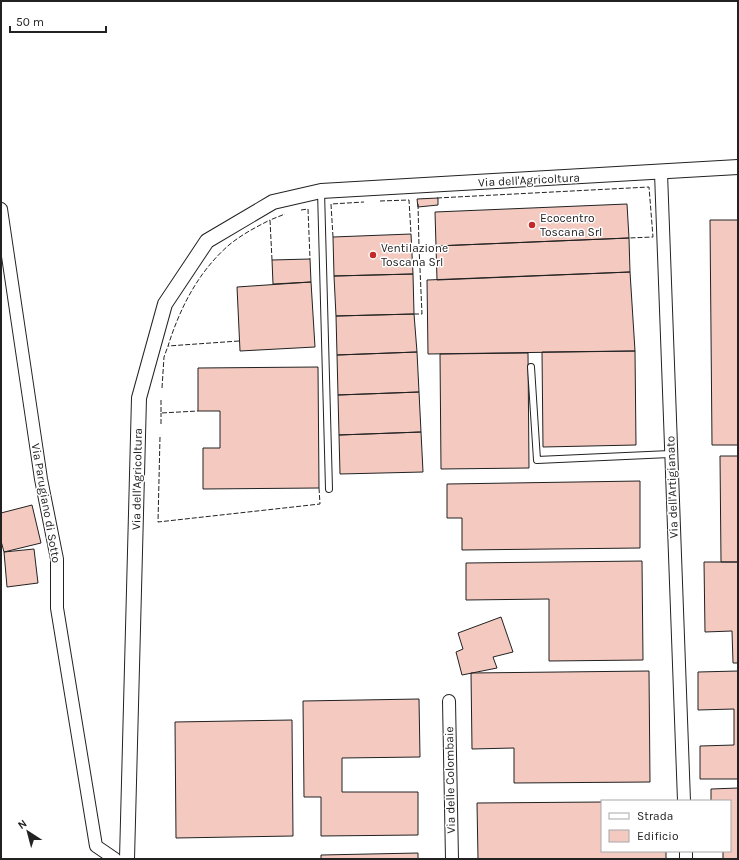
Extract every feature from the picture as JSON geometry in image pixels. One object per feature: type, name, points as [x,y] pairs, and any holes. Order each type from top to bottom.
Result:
[{"type":"street","name":"Via dell'Agricoltura","points":[[127,859],[139,398],[164,304],[207,241],[273,202],[321,191],[738,167]]},
{"type":"street","name":"Via dell'Artigianato","points":[[661,172],[670,454],[684,800]]},
{"type":"street","name":"Via Parugiano di Sotto","points":[[1,209],[41,480],[57,559],[57,608],[96,846],[115,859]]},
{"type":"street","name":"Via delle Colombaie","points":[[449,701],[452,859]]},
{"type":"lane","points":[[321,191],[329,489]]},
{"type":"lane","points":[[532,367],[537,460],[670,454]]},
{"type":"building","points":[[438,198],[438,205],[418,207],[417,199]]},
{"type":"building","name":"Ecocentro Toscana Srl","points":[[627,204],[629,238],[436,246],[435,212]]},
{"type":"building","points":[[710,220],[738,220],[738,445],[712,445]]},
{"type":"building","name":"Ventilazione Toscana Srl","points":[[411,234],[413,274],[334,276],[333,237]]},
{"type":"building","points":[[629,238],[630,272],[437,280],[436,246]]},
{"type":"building","points":[[310,259],[311,282],[273,284],[272,260]]},
{"type":"building","points":[[630,272],[635,351],[428,354],[427,280]]},
{"type":"building","points":[[413,274],[414,314],[336,316],[334,276]]},
{"type":"building","points":[[311,282],[315,347],[240,351],[237,287]]},
{"type":"building","points":[[414,314],[417,352],[337,355],[336,316]]},
{"type":"building","points":[[635,351],[636,445],[543,447],[542,352]]},
{"type":"building","points":[[417,352],[419,392],[338,395],[337,355]]},
{"type":"building","points":[[528,353],[529,468],[441,469],[440,354]]},
{"type":"building","points":[[318,367],[319,488],[203,489],[203,448],[220,448],[220,411],[198,411],[198,368]]},
{"type":"building","points":[[419,392],[421,432],[339,435],[338,395]]},
{"type":"building","points":[[421,432],[423,472],[340,474],[339,435]]},
{"type":"building","points":[[720,456],[738,456],[738,562],[721,562]]},
{"type":"building","points":[[640,481],[640,548],[462,550],[462,518],[447,518],[447,484]]},
{"type":"building","points":[[32,505],[41,543],[4,552],[1,541],[1,513]]},
{"type":"building","points":[[34,549],[38,583],[7,587],[4,552]]},
{"type":"building","points":[[642,561],[643,660],[549,661],[549,599],[466,600],[466,563]]},
{"type":"building","points":[[704,562],[738,562],[738,663],[733,663],[732,631],[705,632]]},
{"type":"building","points":[[501,617],[513,652],[493,657],[497,668],[462,675],[456,652],[463,649],[458,633]]},
{"type":"building","points":[[649,671],[650,782],[514,783],[514,748],[472,749],[471,673]]},
{"type":"building","points":[[738,671],[738,779],[700,779],[700,746],[734,745],[734,709],[698,710],[698,672]]},
{"type":"building","points":[[419,699],[420,757],[342,758],[342,792],[418,792],[418,835],[321,836],[321,797],[304,797],[303,701]]},
{"type":"building","points":[[292,720],[293,836],[176,838],[175,722]]},
{"type":"building","points":[[738,788],[738,859],[723,859],[723,852],[731,852],[731,800],[711,800],[711,789]]},
{"type":"building","points":[[601,802],[601,852],[666,852],[666,859],[478,859],[477,803]]},
{"type":"building","points":[[418,853],[418,859],[321,859],[321,855]]},
{"type":"fence","points":[[437,198],[649,187],[653,237],[629,238]]},
{"type":"fence","points":[[380,201],[409,200],[411,234]]},
{"type":"fence","points":[[333,237],[331,204],[364,202]]},
{"type":"fence","points":[[418,204],[419,247],[436,246]]},
{"type":"fence","points":[[301,210],[308,209],[310,259]]},
{"type":"fence","points":[[272,260],[270,220],[285,214]]},
{"type":"fence","points":[[239,341],[168,346],[184,304],[191,291],[208,267],[234,241],[270,220]]},
{"type":"fence","points":[[414,314],[422,314],[419,247]]},
{"type":"fence","points":[[162,388],[164,357],[168,346]]},
{"type":"fence","points":[[161,400],[161,413],[198,411]]},
{"type":"fence","points":[[161,413],[161,424]]},
{"type":"fence","points":[[160,437],[158,522],[320,504],[319,488]]},
{"type":"place","name":"Ecocentro Toscana Srl","points":[[532,225]]},
{"type":"place","name":"Ventilazione Toscana Srl","points":[[373,255]]}]
